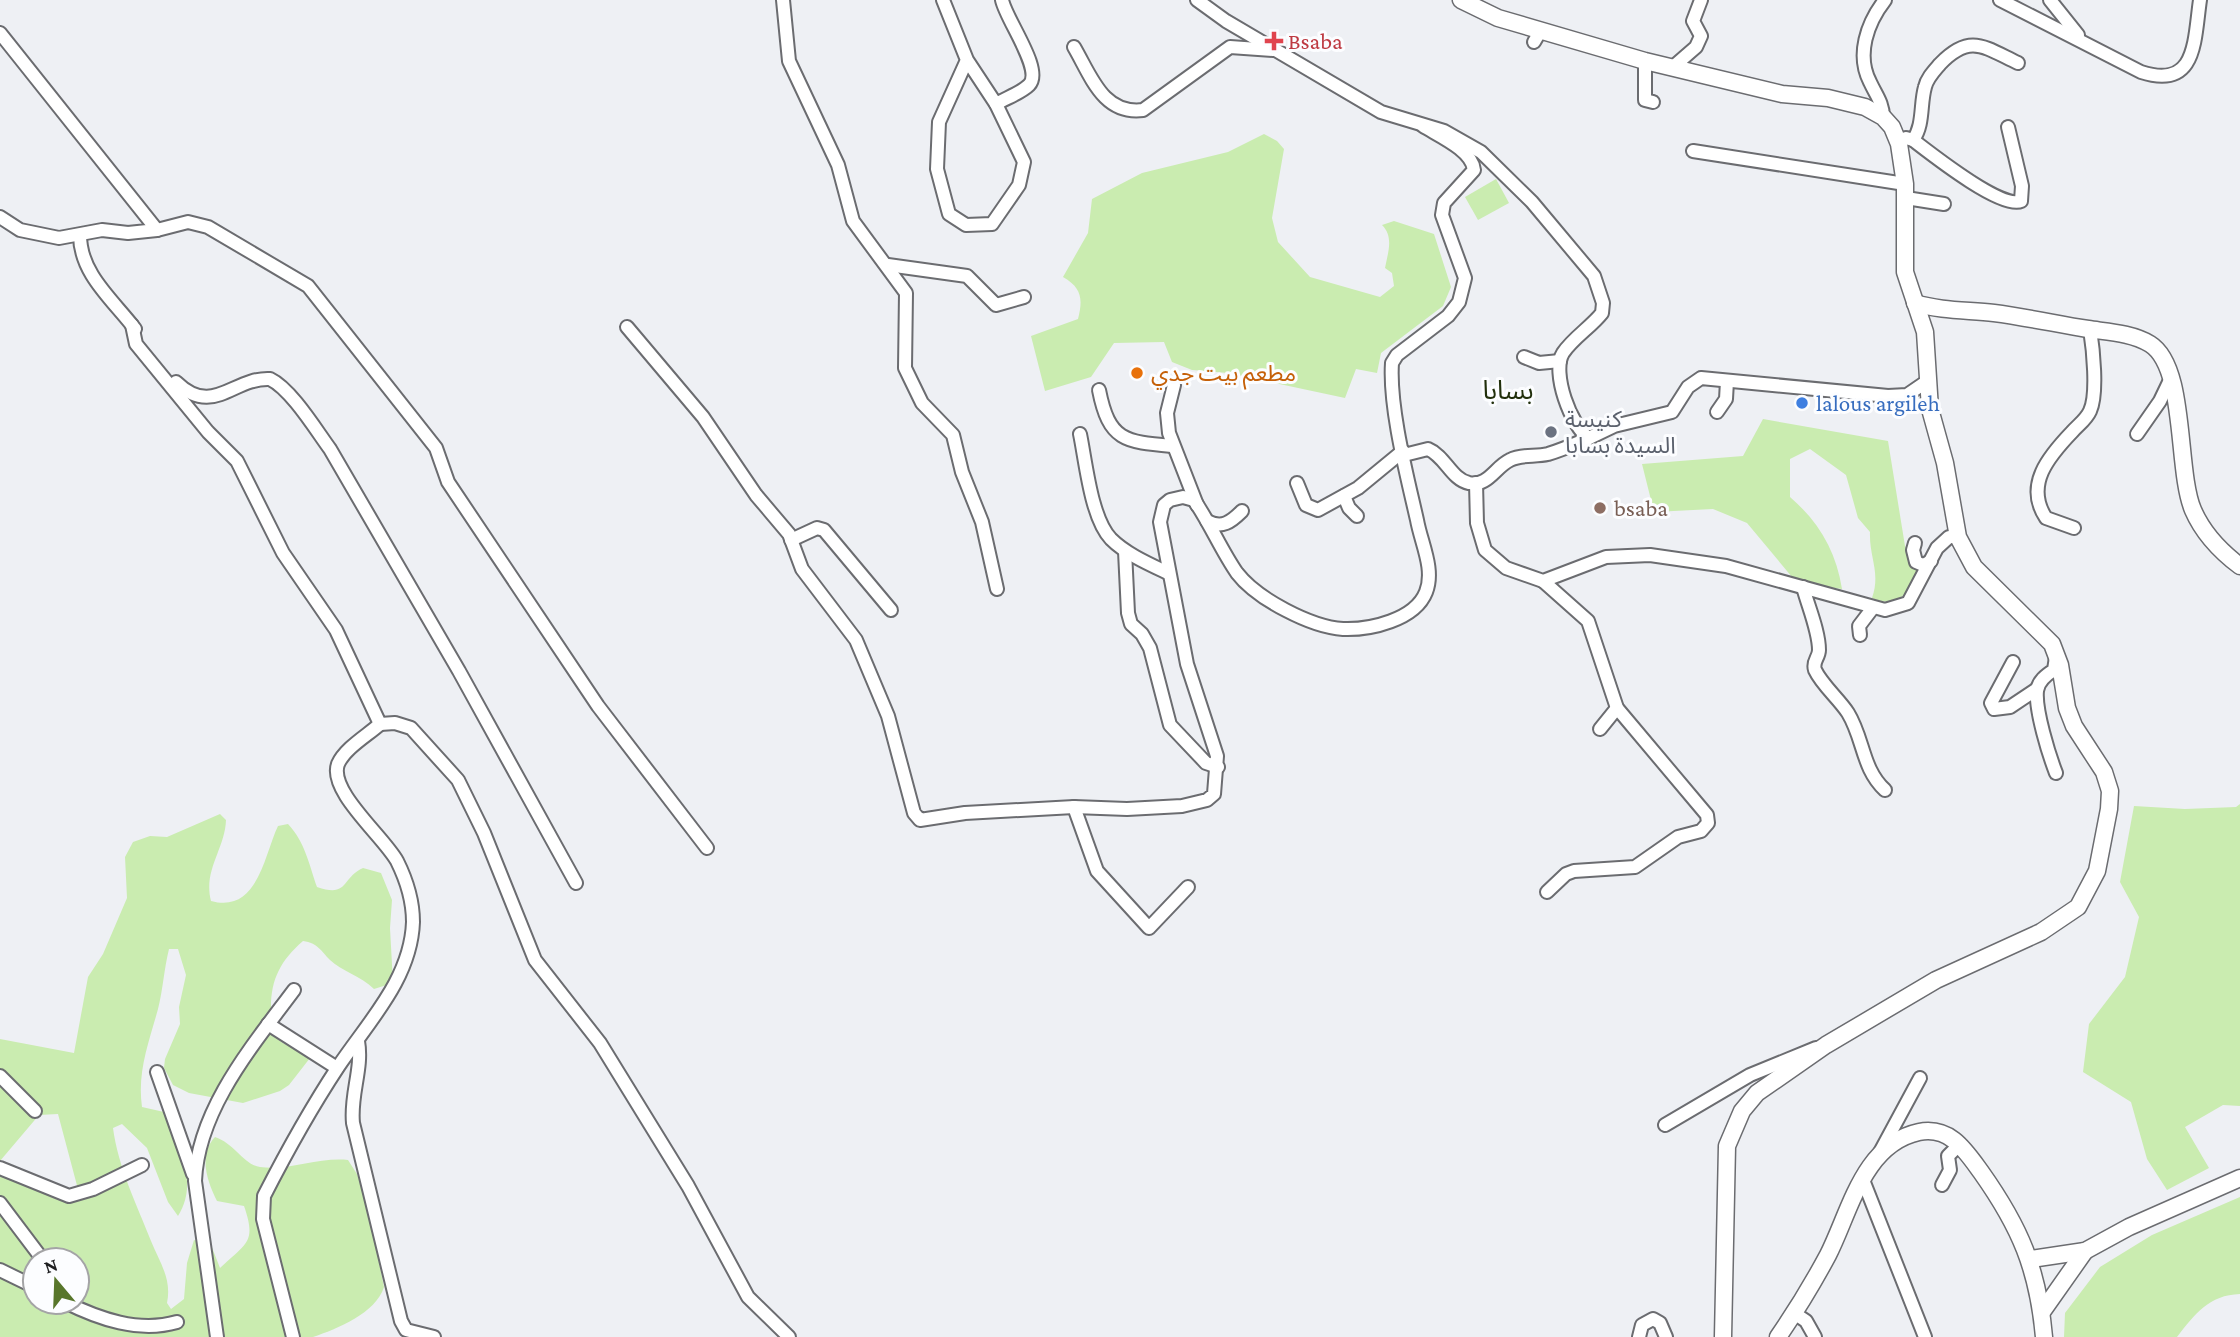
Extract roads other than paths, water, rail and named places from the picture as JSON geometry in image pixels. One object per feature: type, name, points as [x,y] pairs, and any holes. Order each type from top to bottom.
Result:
[{"type":"street","points":[[783,0],[789,61],[838,165],[853,222],[888,265],[907,298],[905,368],[922,403],[953,435],[962,472],[982,522],[997,589]]},
{"type":"street","points":[[943,0],[967,60],[996,104],[1024,162],[1019,185],[992,224],[966,225],[949,215],[940,186],[937,160],[939,122],[967,60]]},
{"type":"street","points":[[996,104],[1029,85],[1034,76],[1030,59],[1015,33],[1002,0]]},
{"type":"street","points":[[1197,0],[1381,112],[1444,131],[1481,152],[1532,202],[1594,276],[1603,303],[1602,313],[1564,351],[1560,361],[1566,401],[1578,431],[1588,438]]},
{"type":"street","points":[[1461,0],[1538,36],[1782,94],[1828,98],[1865,107],[1883,117],[1904,138],[1954,170],[2006,201],[2016,203],[2021,201],[2022,186],[2008,127]]},
{"type":"street","points":[[1673,67],[1696,47],[1701,36],[1693,22],[1700,0]]},
{"type":"street","points":[[2000,0],[2081,39],[2141,72],[2159,78],[2172,76],[2186,67],[2191,55],[2200,0]]},
{"type":"street","points":[[2050,0],[2081,39]]},
{"type":"street","points":[[1883,1],[1865,42],[1861,60],[1883,104],[1883,117]]},
{"type":"street","points":[[0,33],[156,230]]},
{"type":"street","points":[[1904,138],[1918,132],[1925,85],[1931,75],[1960,46],[1970,44],[1984,47],[2018,63]]},
{"type":"street","points":[[1074,47],[1106,100],[1118,110],[1131,111],[1143,110],[1230,47],[1277,51]]},
{"type":"street","points":[[1645,61],[1643,93],[1645,100],[1653,102]]},
{"type":"street","points":[[1174,385],[1167,413],[1173,446],[1206,521],[1248,584],[1288,611],[1324,626],[1342,629],[1357,628],[1398,617],[1420,603],[1429,577],[1404,453],[1392,363],[1397,355],[1448,316],[1459,302],[1465,278],[1442,215],[1444,203],[1474,170],[1460,150],[1423,126]]},
{"type":"street","points":[[1723,1337],[1729,1136],[1742,1111],[1757,1093],[1826,1045],[1936,980],[2041,932],[2071,912],[2084,898],[2097,871],[2109,809],[2110,790],[2104,772],[2074,726],[2067,708],[2057,653],[2044,633],[1974,567],[1958,537],[1926,382],[1925,332],[1903,257],[1904,138]]},
{"type":"street","points":[[1693,151],[1905,191],[1944,204]]},
{"type":"street","points":[[0,217],[31,233],[59,238],[102,230],[128,233],[156,230],[188,222],[208,227],[308,286],[436,448],[448,482],[598,706],[707,848]]},
{"type":"street","points":[[80,235],[80,248],[86,265],[168,373],[189,394],[211,397],[270,379],[281,386],[313,426],[330,449],[459,671],[576,883]]},
{"type":"street","points":[[888,265],[967,276],[996,305],[1024,297]]},
{"type":"street","points":[[1915,303],[2127,335],[2150,344],[2158,351],[2171,378],[2181,458],[2193,510],[2205,532],[2240,566]]},
{"type":"street","points":[[1925,332],[1955,311]]},
{"type":"street","points":[[132,325],[136,344],[208,432],[237,461],[283,553],[336,630],[380,724]]},
{"type":"street","points":[[627,327],[703,417],[756,495],[791,540],[802,569],[856,640],[885,708],[914,813],[920,820],[965,813],[1074,807],[1127,809],[1194,804],[1207,800],[1214,794],[1218,767],[1187,664],[1160,522],[1164,505],[1170,500],[1182,497],[1194,500],[1198,505]]},
{"type":"street","points":[[2074,528],[2046,518],[2040,503],[2037,481],[2049,458],[2087,417],[2092,407],[2093,347],[2090,329]]},
{"type":"street","points":[[1524,356],[1539,363],[1560,361]]},
{"type":"street","points":[[1297,483],[1301,497],[1311,508],[1318,510],[1345,496],[1404,453],[1428,449],[1441,456],[1459,479],[1476,483],[1485,481],[1501,465],[1517,457],[1548,454],[1614,426],[1672,412],[1688,387],[1702,378],[1888,396],[1907,395],[1926,382]]},
{"type":"street","points":[[2137,434],[2160,401],[2171,378]]},
{"type":"street","points":[[1717,412],[1726,399],[1727,381]]},
{"type":"street","points":[[1099,390],[1107,422],[1119,436],[1173,446]]},
{"type":"street","points":[[1080,434],[1096,510],[1106,533],[1125,551],[1168,573]]},
{"type":"street","points":[[1476,483],[1477,523],[1485,550],[1506,568],[1543,581],[1588,621],[1617,708],[1707,816],[1708,823],[1701,831],[1678,837],[1635,867],[1574,871],[1566,874],[1547,892]]},
{"type":"street","points":[[1345,496],[1349,508],[1357,516]]},
{"type":"street","points":[[1206,521],[1215,526],[1225,524],[1242,511]]},
{"type":"street","points":[[791,540],[817,528],[824,530],[891,610]]},
{"type":"street","points":[[1543,581],[1606,557],[1650,555],[1726,566],[1872,609],[1885,610],[1908,603],[1943,541],[1949,537],[1958,537]]},
{"type":"street","points":[[1915,543],[1913,550],[1916,562],[1923,565],[1931,561]]},
{"type":"street","points":[[1125,551],[1128,613],[1131,624],[1142,634],[1150,648],[1170,725],[1206,763],[1218,767]]},
{"type":"street","points":[[1803,587],[1819,648],[1814,660],[1816,673],[1848,714],[1863,744],[1864,759],[1873,779],[1885,790]]},
{"type":"street","points":[[1860,635],[1859,626],[1872,609]]},
{"type":"street","points":[[2012,662],[1991,703],[1994,709],[2010,706],[2037,689],[2043,677],[2054,670],[2057,653]]},
{"type":"street","points":[[2037,689],[2045,738],[2056,773]]},
{"type":"street","points":[[1600,729],[1617,708]]},
{"type":"street","points":[[293,1337],[262,1206],[272,1181],[337,1068],[358,1041],[403,969],[411,944],[411,903],[396,860],[342,792],[336,774],[340,761],[380,724],[395,723],[411,728],[458,780],[484,833],[535,960],[600,1043],[688,1186],[748,1297],[779,1334]]},
{"type":"street","points":[[1074,807],[1097,872],[1149,928],[1188,887]]},
{"type":"street","points":[[195,1181],[196,1165],[207,1128],[228,1084],[293,990]]},
{"type":"street","points":[[268,1024],[337,1068]]},
{"type":"street","points":[[358,1041],[360,1064],[351,1098],[353,1123],[401,1321],[407,1330],[434,1337]]},
{"type":"street","points":[[1665,1125],[1750,1075],[1826,1045]]},
{"type":"street","points":[[158,1072],[195,1181],[217,1337]]},
{"type":"street","points":[[0,1076],[35,1111]]},
{"type":"street","points":[[1778,1337],[1828,1255],[1863,1180],[1920,1078]]},
{"type":"street","points":[[1879,1154],[1897,1141],[1923,1131],[1944,1134],[1960,1144],[2015,1225],[2031,1259],[2042,1312],[2044,1337]]},
{"type":"street","points":[[1942,1185],[1950,1170],[1948,1156],[1960,1144]]},
{"type":"street","points":[[0,1168],[69,1196],[93,1189],[142,1165]]},
{"type":"street","points":[[2031,1259],[2085,1251],[2129,1227],[2240,1178]]},
{"type":"street","points":[[1863,1180],[1925,1337]]},
{"type":"street","points":[[0,1203],[32,1246]]},
{"type":"street","points":[[2042,1312],[2085,1251]]},
{"type":"street","points":[[0,1270],[21,1280]]},
{"type":"street","points":[[1794,1313],[1806,1321],[1815,1337]]},
{"type":"street","points":[[91,1314],[131,1325],[177,1322]]},
{"type":"street","points":[[1639,1337],[1642,1325],[1653,1319],[1660,1323],[1666,1337]]},
{"type":"place","name":"Bsaba","points":[[1274,41]]},
{"type":"place","name":"مطعم بيت جدي","points":[[1137,373]]},
{"type":"place","name":"lalous argileh","points":[[1802,403]]},
{"type":"place","name":"كنيسة السيدة بسابا","points":[[1551,432]]},
{"type":"place","name":"bsaba","points":[[1600,508]]},
{"type":"district","name":"بسابا","points":[[1508,390]]}]
